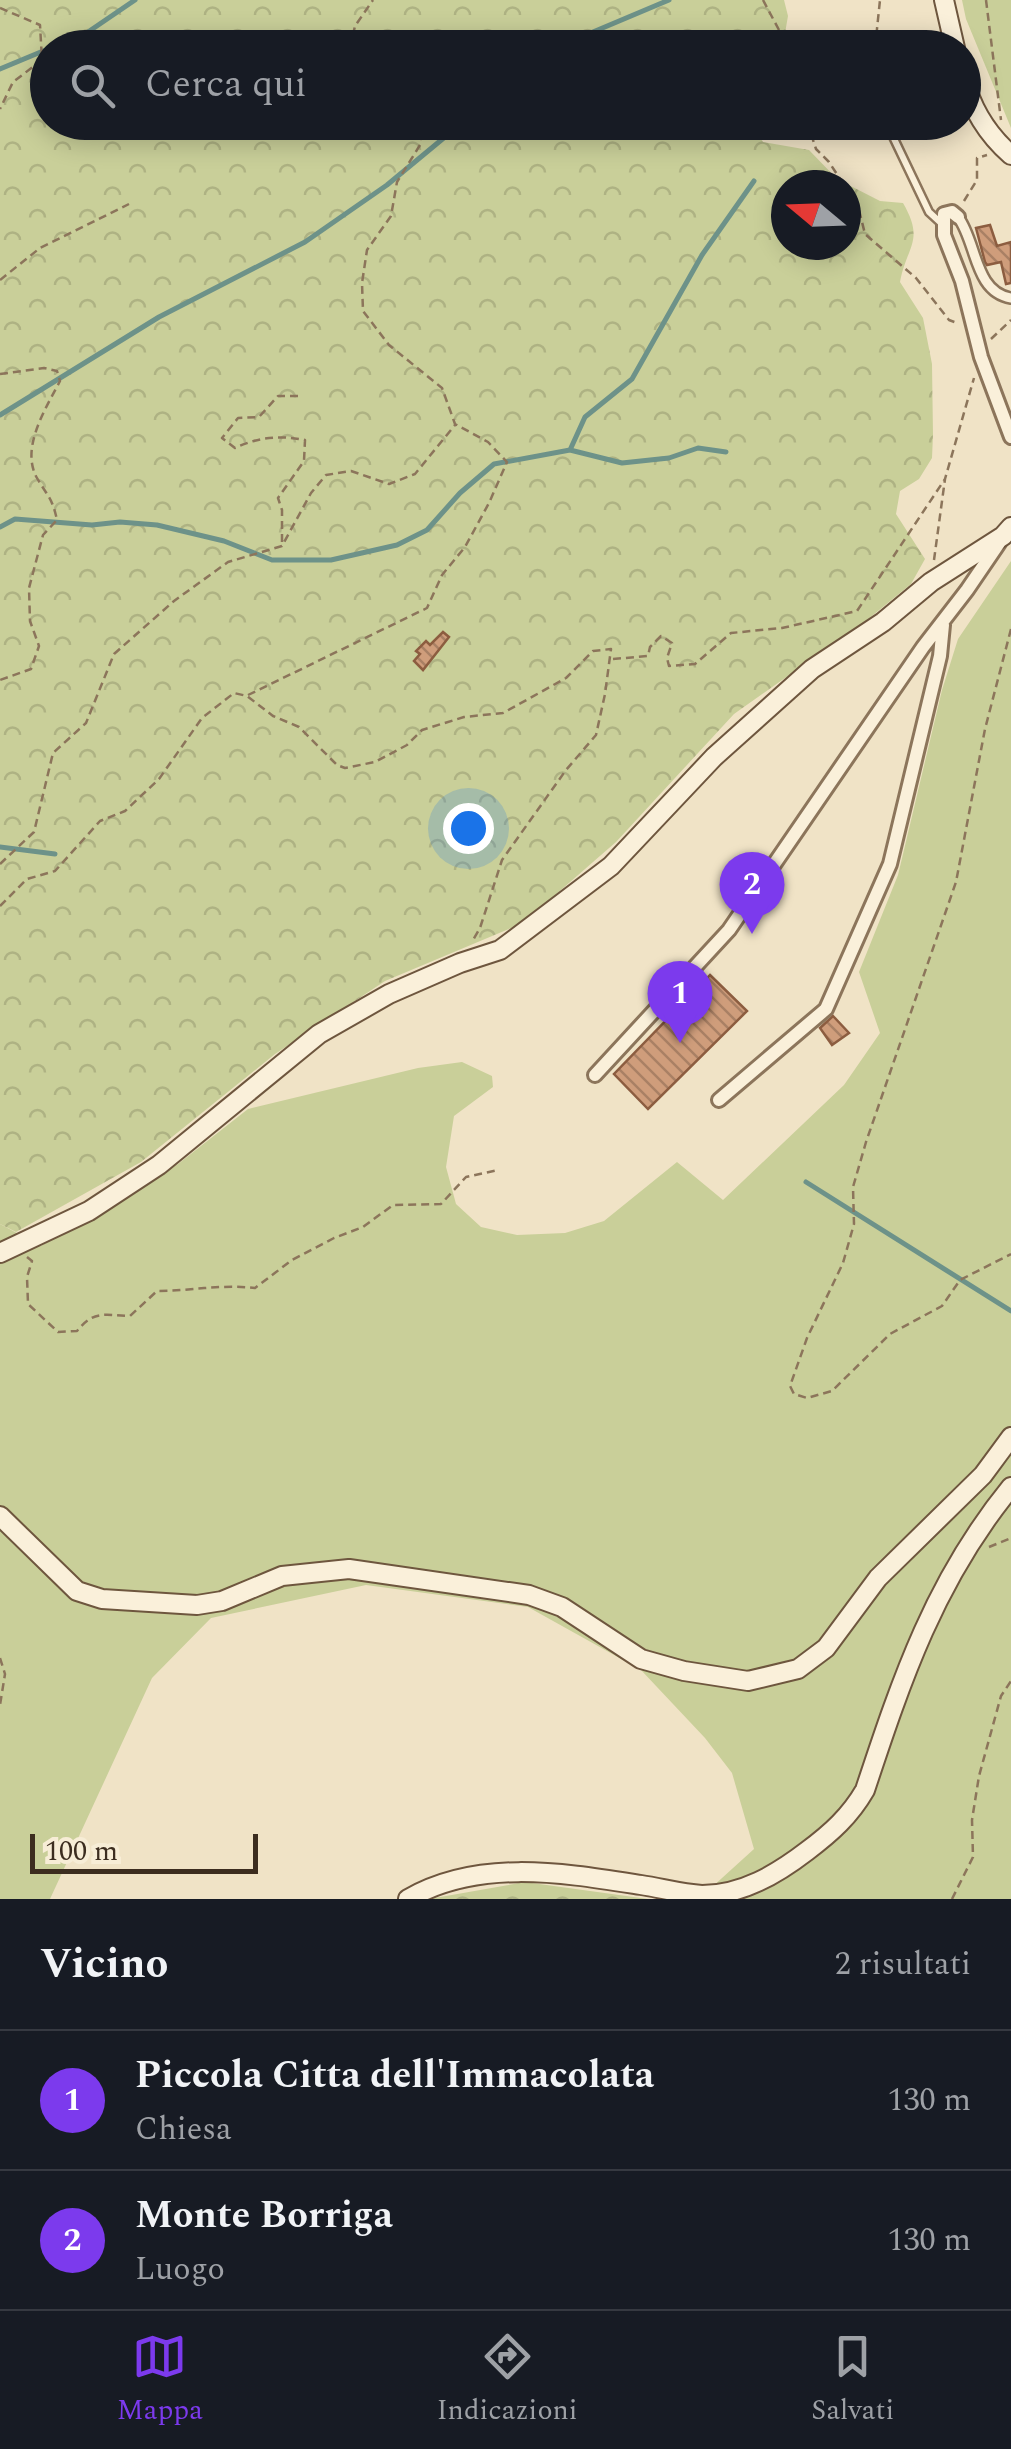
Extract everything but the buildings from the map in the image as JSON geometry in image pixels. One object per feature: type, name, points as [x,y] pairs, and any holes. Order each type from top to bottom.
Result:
[{"type":"main road","points":[[944,0],[951,30]]},
{"type":"main road","points":[[981,119],[1008,153]]},
{"type":"main road","points":[[0,1253],[88,1212],[158,1165],[320,1034],[389,994],[500,950],[611,866],[714,757],[812,668],[1007,532]]},
{"type":"main road","points":[[0,1516],[78,1591],[102,1600],[197,1605],[222,1601],[282,1576],[349,1569],[529,1595],[562,1607],[641,1658],[684,1671],[748,1682],[798,1669],[826,1648],[878,1578],[983,1475],[1011,1437]]},
{"type":"main road","points":[[408,1899],[426,1888],[476,1874],[524,1872],[611,1880],[703,1895],[740,1889],[790,1864],[853,1811],[865,1790],[918,1637],[941,1592],[1011,1486]]},
{"type":"street","points":[[1011,298],[985,285],[962,222],[948,212],[942,222],[981,357],[1011,436]]},
{"type":"street","points":[[595,1075],[729,930],[923,647],[1007,532]]},
{"type":"street","points":[[719,1100],[826,1009],[890,864],[940,656],[943,622]]},
{"type":"lane","points":[[895,140],[929,212],[942,222]]},
{"type":"path","points":[[354,30],[373,0]]},
{"type":"path","points":[[764,0],[779,30]]},
{"type":"path","points":[[876,30],[880,0]]},
{"type":"path","points":[[962,222],[964,200],[978,180],[977,158],[1008,153],[986,0]]},
{"type":"path","points":[[0,8],[40,24],[41,30]]},
{"type":"path","points":[[0,108],[13,82],[30,69]]},
{"type":"path","points":[[247,696],[427,608],[442,575],[465,547],[490,503],[507,462],[488,442],[455,424],[442,388],[388,345],[363,311],[367,250],[391,216],[397,182],[420,140]]},
{"type":"path","points":[[813,140],[832,170]]},
{"type":"path","points":[[0,280],[40,248],[130,204]]},
{"type":"path","points":[[861,218],[865,234],[916,278],[949,320],[963,324],[969,315]]},
{"type":"path","points":[[931,582],[944,479],[981,357],[990,341],[1011,320]]},
{"type":"path","points":[[0,374],[44,368],[56,371],[60,381],[30,452],[36,476],[52,495],[57,520],[43,535],[28,588],[30,621],[39,646],[31,669],[0,680]]},
{"type":"path","points":[[282,546],[278,498],[304,461],[305,440],[283,436],[234,448],[222,438],[238,418],[258,416],[278,396],[298,396]]},
{"type":"path","points":[[0,864],[34,832],[53,753],[86,722],[114,654],[228,562],[282,546],[311,493],[326,475],[351,471],[390,484],[415,474],[455,424]]},
{"type":"path","points":[[610,659],[648,656],[650,646],[661,636],[672,643],[667,658],[670,666],[695,664],[731,633],[782,628],[857,611],[944,479]]},
{"type":"path","points":[[1011,629],[990,708],[956,882],[873,1118],[853,1187],[854,1224],[843,1263],[806,1338],[790,1386],[794,1394],[807,1398],[832,1391],[890,1334],[942,1306],[960,1280],[1011,1254]]},
{"type":"path","points":[[0,906],[27,879],[55,871],[100,822],[125,810],[148,790],[185,746],[202,718],[234,693],[247,696],[273,716],[300,727],[337,765],[345,768],[375,762],[407,745],[422,730],[464,717],[503,713],[566,678],[593,651],[610,650],[596,735],[502,860],[480,928],[460,963]]},
{"type":"path","points":[[0,1253],[7,1261],[26,1256],[32,1261],[26,1276],[28,1304],[58,1332],[76,1331],[87,1318],[98,1314],[130,1316],[158,1292],[219,1284],[254,1288],[292,1260],[363,1227],[393,1205],[442,1204],[466,1177],[498,1170]]},
{"type":"path","points":[[996,1544],[1011,1538]]},
{"type":"path","points":[[0,1658],[6,1674],[0,1704]]},
{"type":"path","points":[[952,1899],[973,1857],[972,1820],[979,1776],[1001,1696],[1011,1680]]},
{"type":"green space","points":[[0,0],[784,0],[788,16],[786,30],[30,30],[30,140],[762,140],[809,150],[828,170],[771,170],[771,260],[861,260],[861,191],[880,201],[903,203],[914,235],[900,282],[923,318],[932,364],[932,458],[919,479],[900,491],[896,514],[925,559],[911,584],[734,714],[616,842],[523,923],[385,981],[275,1054],[141,1162],[16,1232],[0,1224]]},
{"type":"green space","points":[[962,0],[1011,0],[1011,128],[981,55],[981,30],[971,30]]},
{"type":"green space","points":[[1011,561],[1011,1899],[708,1899],[711,1888],[754,1849],[732,1773],[641,1670],[528,1607],[366,1585],[211,1618],[152,1678],[50,1899],[0,1899],[0,1224],[41,1246],[178,1164],[248,1109],[418,1068],[462,1062],[492,1076],[493,1087],[454,1116],[446,1167],[456,1204],[481,1227],[517,1235],[565,1233],[604,1221],[677,1162],[723,1200],[844,1085],[880,1033],[859,972],[898,875],[958,639]]},
{"type":"green space","points":[[525,1882],[648,1899],[429,1899]]},
{"type":"waterway","points":[[91,30],[135,0]]},
{"type":"waterway","points":[[598,30],[669,0]]},
{"type":"waterway","points":[[0,69],[30,56]]},
{"type":"waterway","points":[[0,415],[159,317],[305,242],[387,185],[441,140]]},
{"type":"waterway","points":[[570,450],[585,417],[632,379],[702,255],[754,181]]},
{"type":"waterway","points":[[0,527],[15,519],[157,525],[224,541],[272,560],[331,560],[397,545],[427,530],[460,493],[494,464],[570,450],[622,463],[669,458],[698,448],[726,452]]},
{"type":"waterway","points":[[0,847],[55,854]]},
{"type":"waterway","points":[[806,1182],[1011,1311]]},
{"type":"place","name":"Monte Borriga","points":[[752,934]]},
{"type":"place","name":"Piccola Citta dell'Immacolata","points":[[680,1043]]}]
